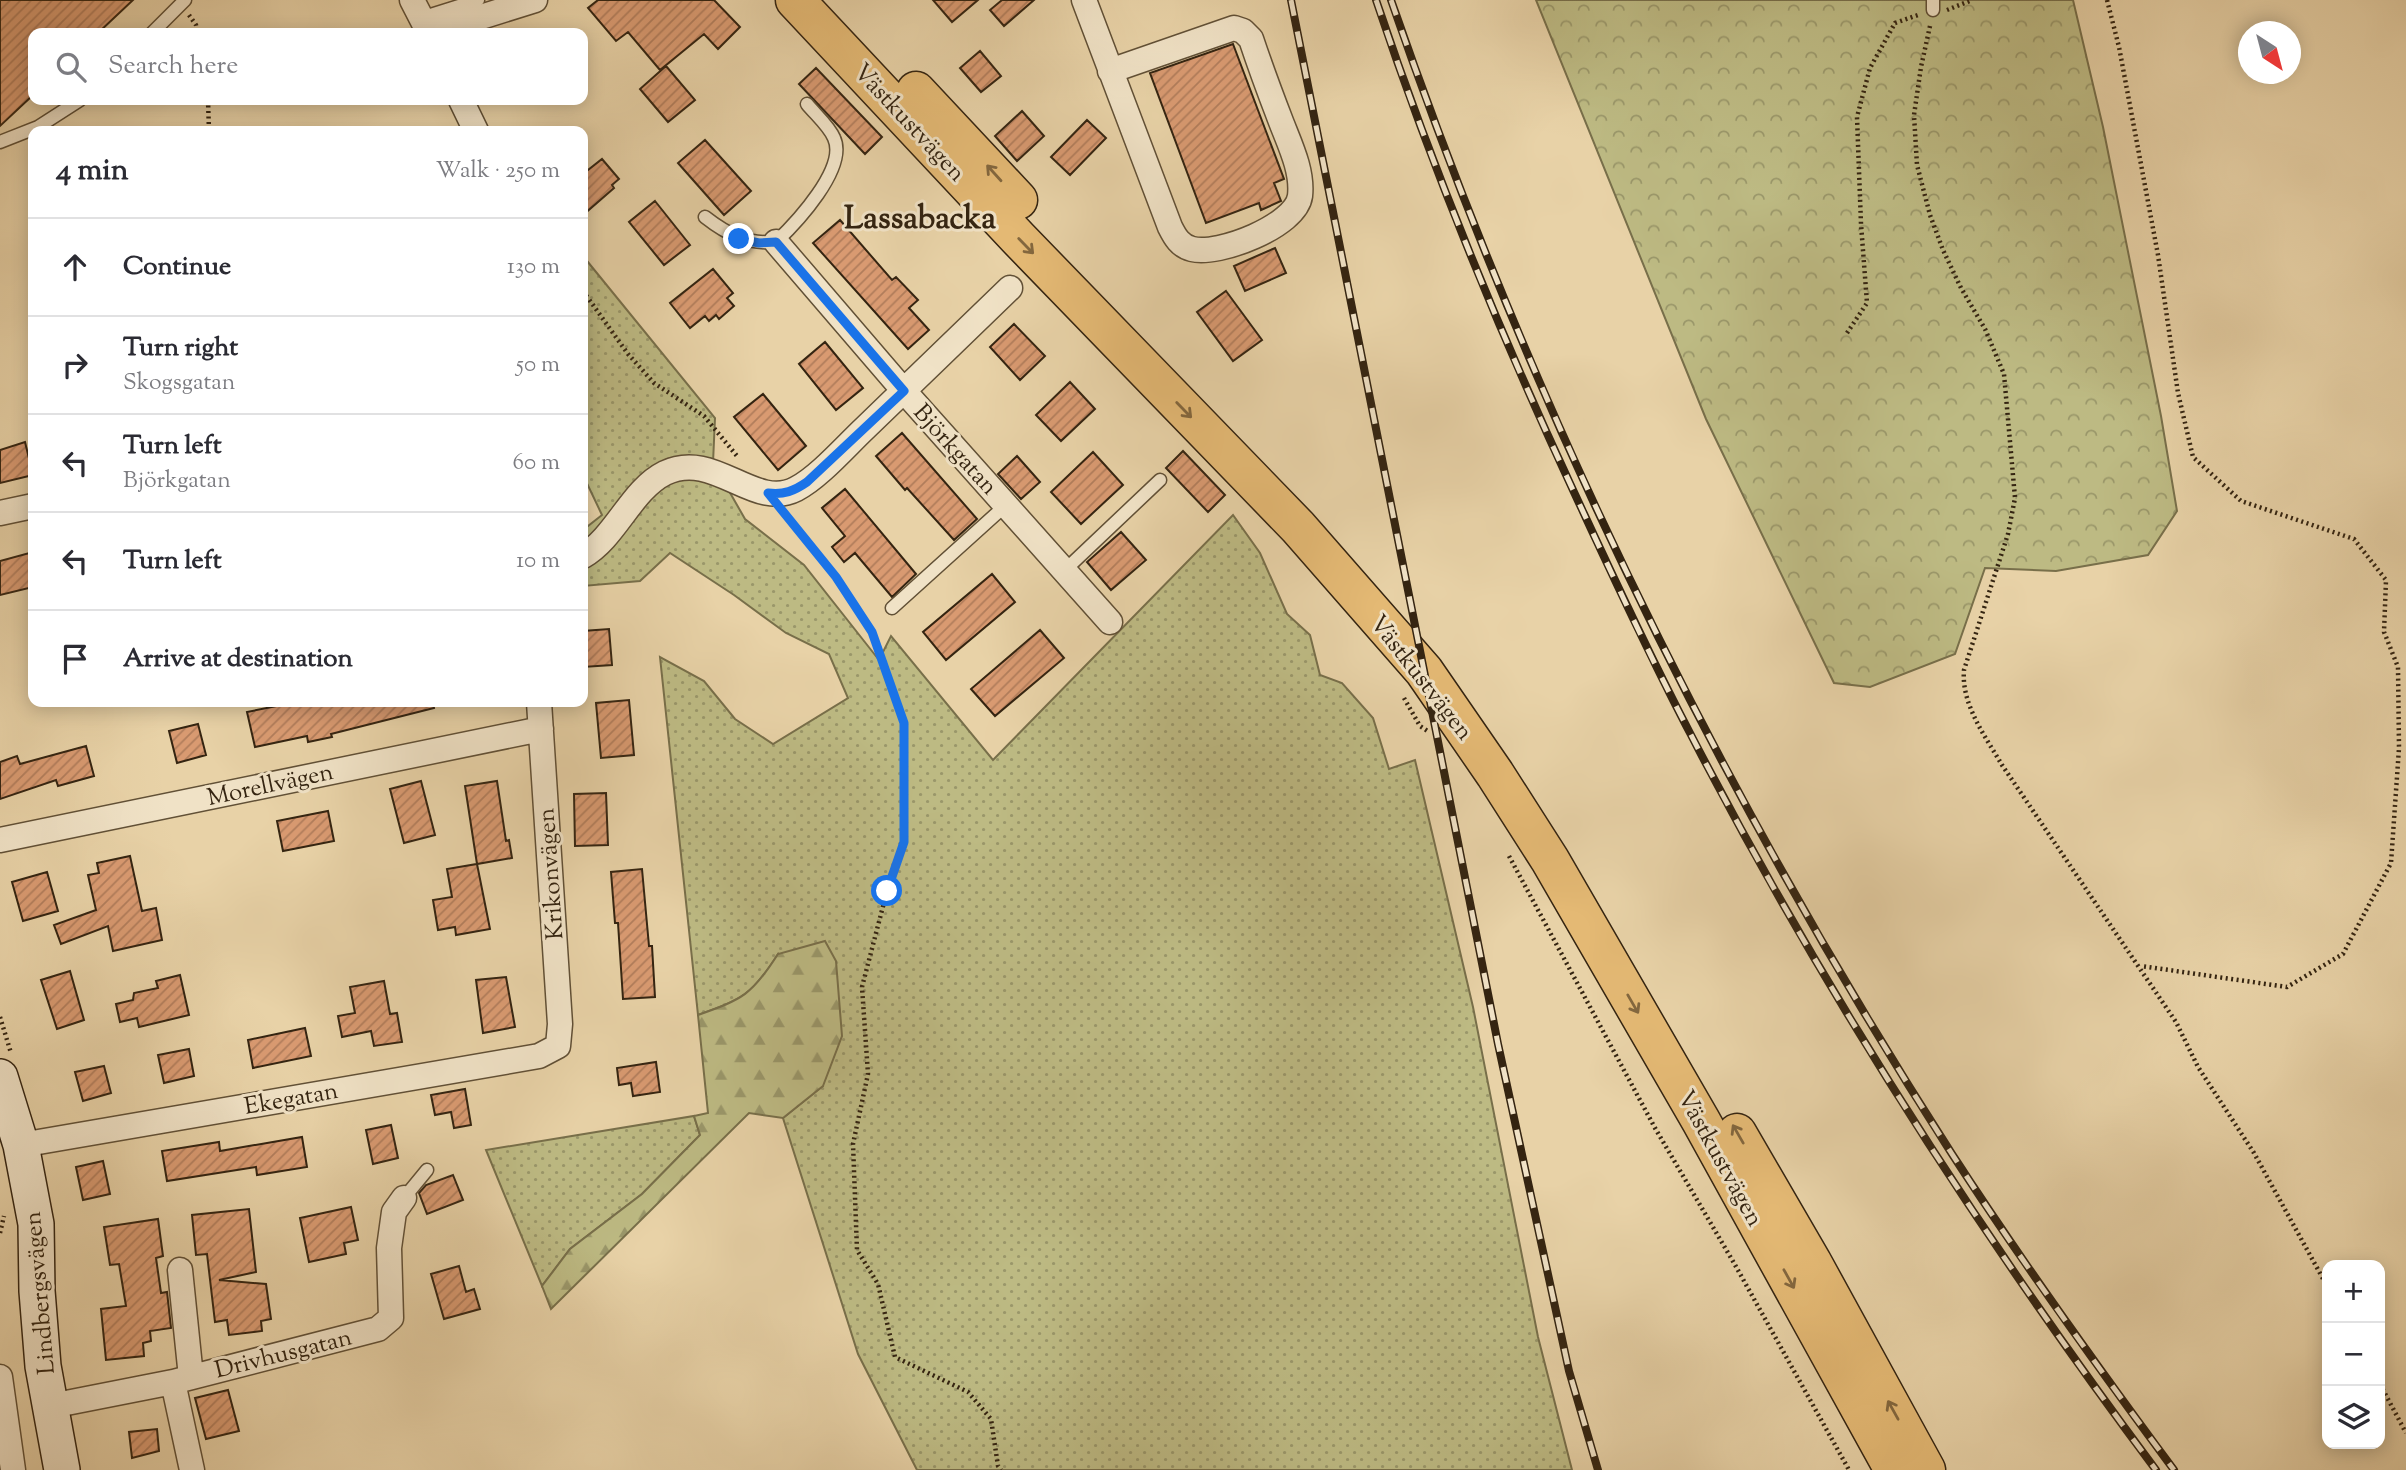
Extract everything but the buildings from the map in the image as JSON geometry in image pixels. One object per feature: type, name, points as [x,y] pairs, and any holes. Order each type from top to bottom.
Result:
[{"type":"main road","name":"Västkustvägen","points":[[795,0],[1018,238],[1298,527],[1424,671],[1550,860],[1701,1121],[1894,1470]]},
{"type":"main road","name":"Västkustvägen","points":[[829,0],[1319,516],[1408,617],[1456,677],[1513,759],[1577,860],[1812,1262],[1926,1470]]},
{"type":"street","points":[[423,21],[535,0]]},
{"type":"street","points":[[1084,0],[1110,71],[1170,227],[1182,244],[1190,249],[1212,250],[1269,230],[1296,210],[1300,199],[1300,182],[1294,159],[1251,39],[1243,32],[1234,28],[1110,71]]},
{"type":"street","points":[[463,105],[474,126]]},
{"type":"street","name":"Björkgatan","points":[[776,242],[904,391],[1110,622]]},
{"type":"street","points":[[588,553],[599,545],[641,494],[665,473],[687,468],[708,469],[768,493],[782,494],[796,489],[807,482],[904,391],[1010,288]]},
{"type":"street","points":[[0,513],[28,507]]},
{"type":"street","name":"Krikonvägen","points":[[539,707],[560,1024],[558,1046]]},
{"type":"street","name":"Morellvägen","points":[[0,839],[541,729]]},
{"type":"street","name":"Ekegatan","points":[[21,1145],[539,1056],[558,1046]]},
{"type":"street","name":"Lindbergsvägen","points":[[0,1077],[21,1145],[36,1224],[42,1353],[62,1470]]},
{"type":"street","name":"Drivhusgatan","points":[[51,1406],[182,1380],[378,1329],[391,1318],[389,1248],[394,1212],[404,1198]]},
{"type":"street","points":[[180,1270],[182,1380],[192,1470]]},
{"type":"street","points":[[0,1377],[13,1470]]},
{"type":"lane","points":[[157,28],[185,0]]},
{"type":"lane","points":[[423,21],[478,0]]},
{"type":"lane","points":[[705,217],[727,234],[739,239],[759,243],[776,242],[810,206],[834,162],[837,149],[835,138],[807,104]]},
{"type":"lane","points":[[40,126],[71,105]]},
{"type":"lane","points":[[0,142],[28,131]]},
{"type":"lane","points":[[1064,571],[1160,480]]},
{"type":"lane","points":[[891,608],[1006,505]]},
{"type":"lane","points":[[404,1198],[427,1170]]},
{"type":"path","points":[[1847,333],[1867,303],[1857,117],[1870,68],[1895,23],[1933,5],[1950,10],[1972,0]]},
{"type":"path","points":[[2108,0],[2122,60],[2158,256],[2178,393],[2193,457],[2241,501],[2354,539],[2386,580],[2384,632],[2398,667],[2399,748],[2391,863],[2343,954],[2287,987],[2140,966]]},
{"type":"path","points":[[1933,5],[1914,115],[1917,165],[1930,215],[1943,250],[2004,374],[2015,498],[2008,534],[1964,670],[1962,686],[1978,725],[2002,765],[2176,1022],[2198,1068],[2254,1153],[2322,1277]]},
{"type":"path","points":[[208,105],[209,126]]},
{"type":"path","points":[[588,298],[628,354],[654,383],[704,416],[836,577],[872,632],[904,723],[904,842],[887,891],[862,987],[868,1074],[853,1144],[857,1250],[878,1284],[895,1357],[968,1392],[991,1419],[1001,1470]]},
{"type":"path","points":[[1401,692],[1420,726],[1438,739]]},
{"type":"path","points":[[1506,850],[1655,1128],[1734,1263],[1849,1470]]},
{"type":"path","points":[[2381,1386],[2406,1433]]},
{"type":"green space","points":[[1536,0],[2073,0],[2103,127],[2161,416],[2177,511],[2148,555],[2056,571],[1985,568],[1955,654],[1870,687],[1834,683],[1706,419]]},
{"type":"green space","points":[[588,262],[715,418],[713,463],[745,519],[804,565],[879,660],[891,636],[993,760],[1233,515],[1260,553],[1287,614],[1310,635],[1320,675],[1342,683],[1373,718],[1389,769],[1415,760],[1473,1007],[1538,1337],[1572,1470],[917,1470],[858,1354],[783,1118],[823,1086],[778,954],[761,979],[745,994],[698,1015],[660,657],[704,681],[735,719],[773,744],[848,698],[829,654],[786,633],[670,553],[640,581],[588,586],[588,526],[602,515],[588,486]]},
{"type":"green space","points":[[825,941],[836,961],[842,1036],[823,1086],[783,1118],[749,1113],[551,1309],[542,1286],[570,1249],[642,1194],[700,1135],[694,1116],[708,1113],[698,1015],[745,994],[761,979],[778,954]]},
{"type":"green space","points":[[694,1116],[700,1135],[642,1194],[570,1249],[542,1286],[486,1150]]},
{"type":"railway","points":[[1291,0],[1498,1044],[1569,1371],[1598,1470]]},
{"type":"railway","points":[[1376,0],[1443,187],[1519,370],[1616,582],[1690,733],[1794,924],[1908,1111],[2028,1293],[2156,1470]]},
{"type":"railway","points":[[1391,0],[1446,151],[1505,300],[1569,448],[1637,594],[1709,737],[1786,878],[1867,1017],[1952,1154],[2060,1314],[2174,1470]]},
{"type":"district","name":"Lassabacka","points":[[920,217]]},
{"type":"route","points":[[739,239],[759,243],[776,242],[904,391],[807,482],[782,494],[768,493],[836,577],[872,632],[904,723],[904,842],[887,891]]}]
